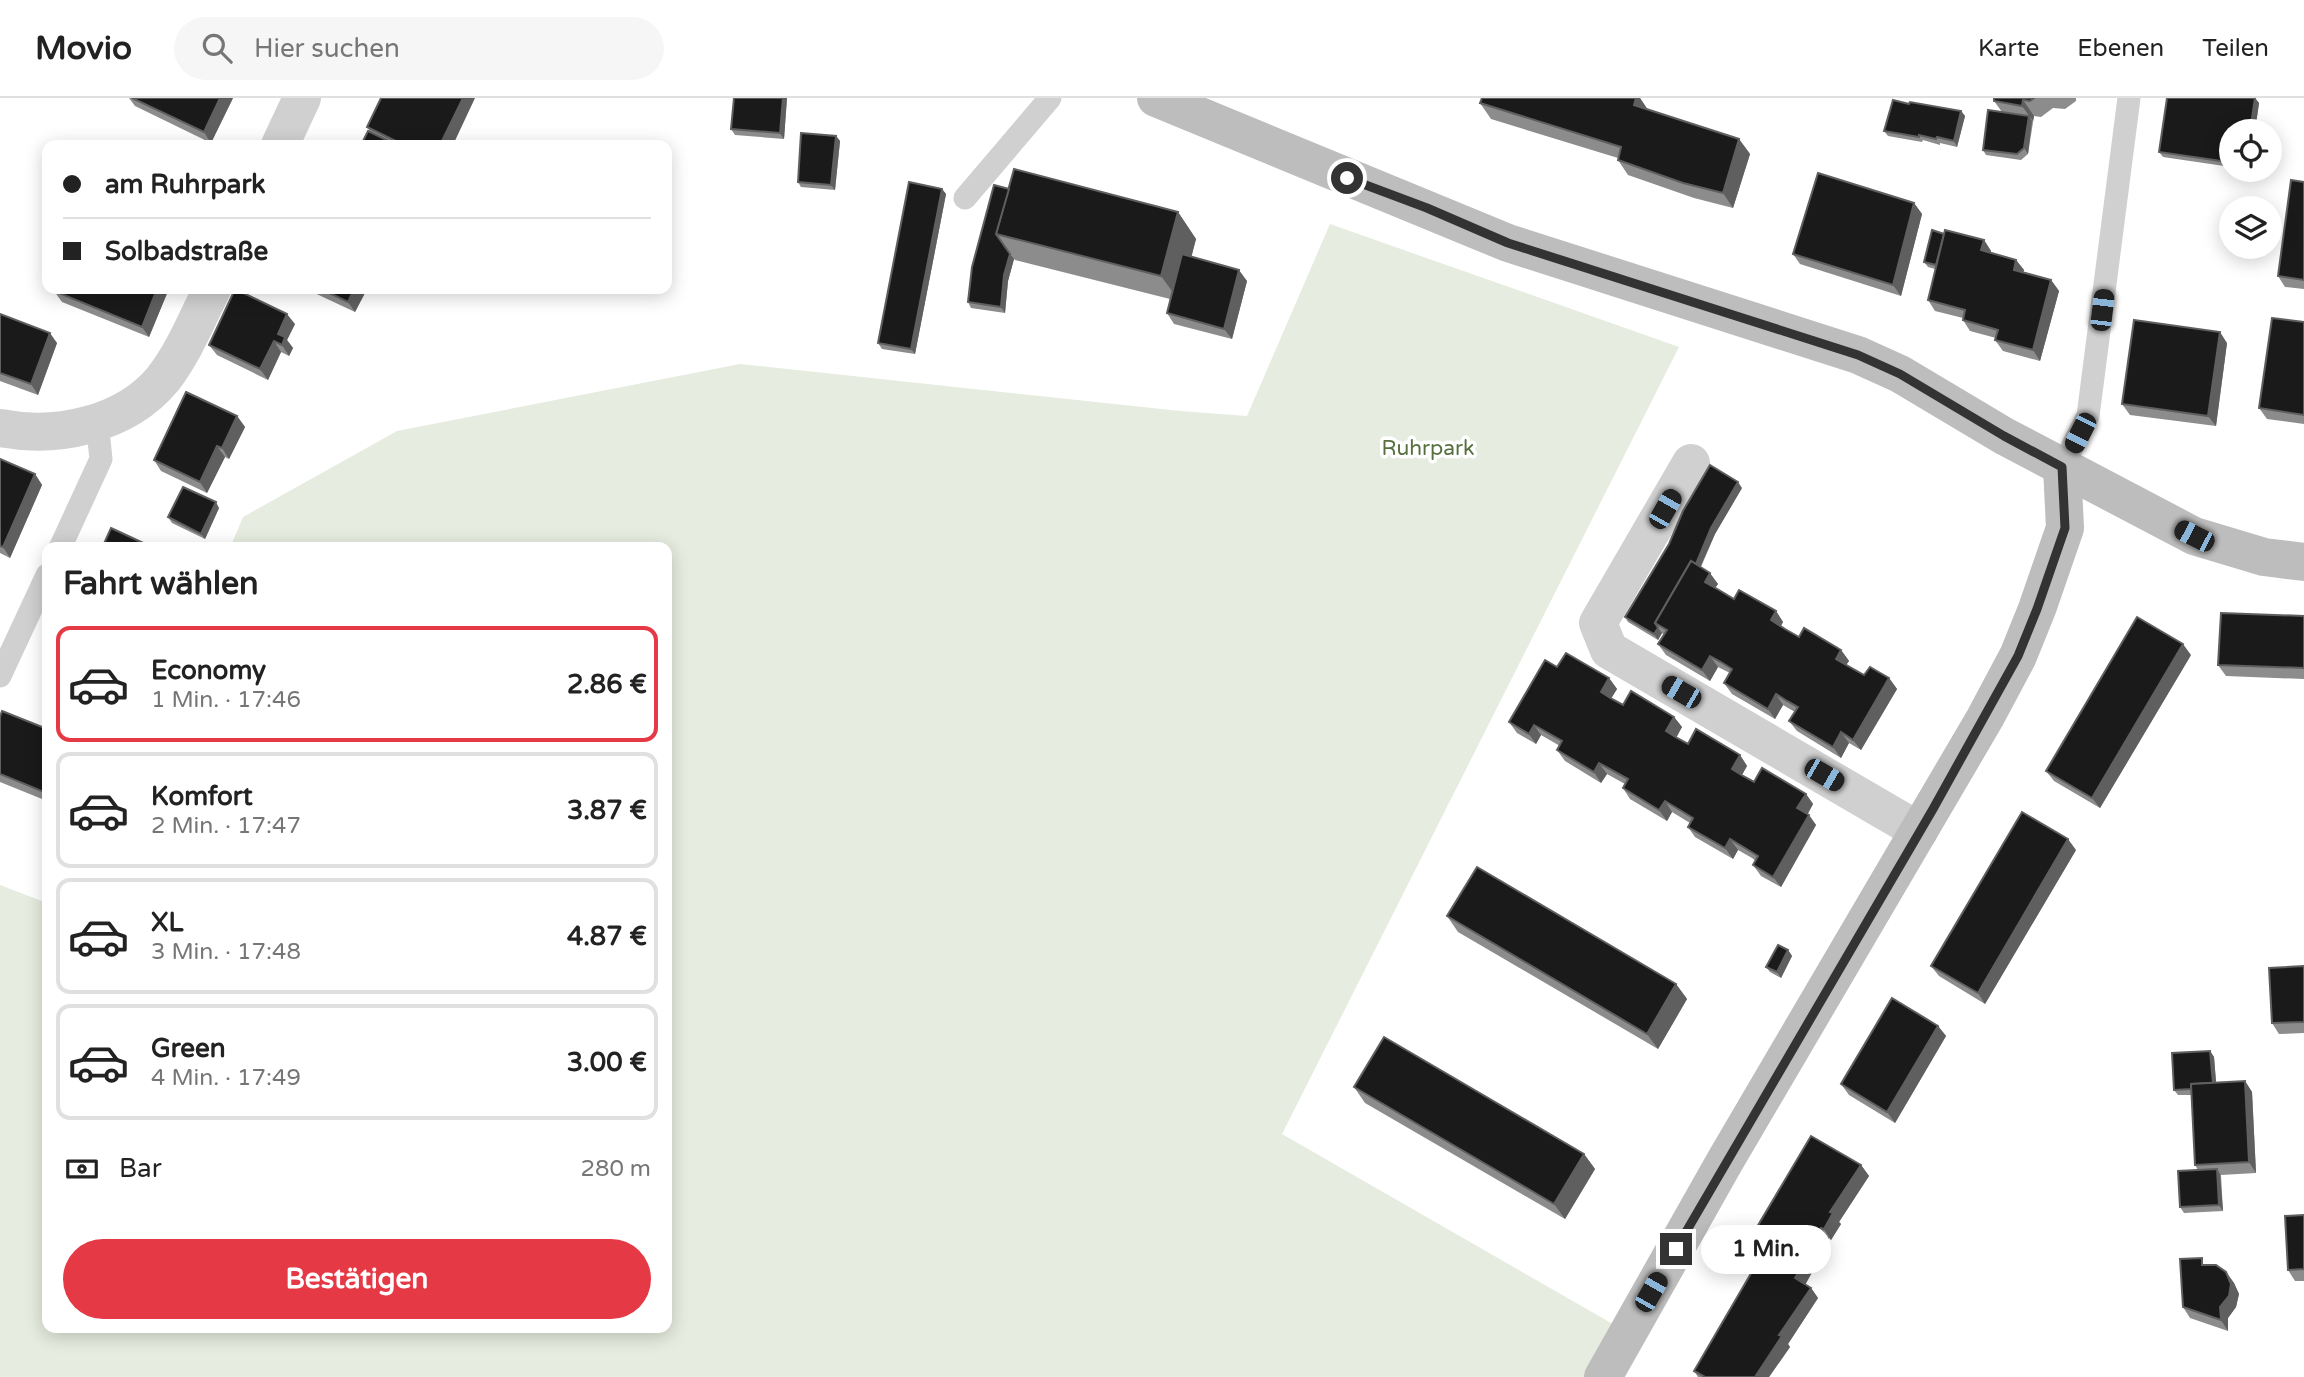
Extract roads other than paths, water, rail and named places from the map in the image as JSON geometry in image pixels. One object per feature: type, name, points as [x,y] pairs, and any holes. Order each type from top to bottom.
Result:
[{"type":"street","points":[[282,140],[302,98]]},
{"type":"street","points":[[1156,98],[1508,243],[1858,355],[1900,374],[2004,436],[2194,536],[2264,556],[2304,562]]},
{"type":"street","points":[[0,428],[42,432],[97,422],[132,407],[162,380],[188,339],[210,294]]},
{"type":"street","points":[[1691,463],[1598,623],[1609,650],[1919,831]]},
{"type":"street","points":[[1604,1377],[1725,1161],[2007,677],[2037,609],[2065,528],[2062,467]]},
{"type":"lane","points":[[965,198],[1049,98]]},
{"type":"lane","points":[[2062,467],[2088,415],[2129,98]]},
{"type":"lane","points":[[63,542],[101,459],[97,422]]},
{"type":"lane","points":[[0,676],[42,586]]},
{"type":"park label","name":"Ruhrpark","points":[[1428,448]]}]
